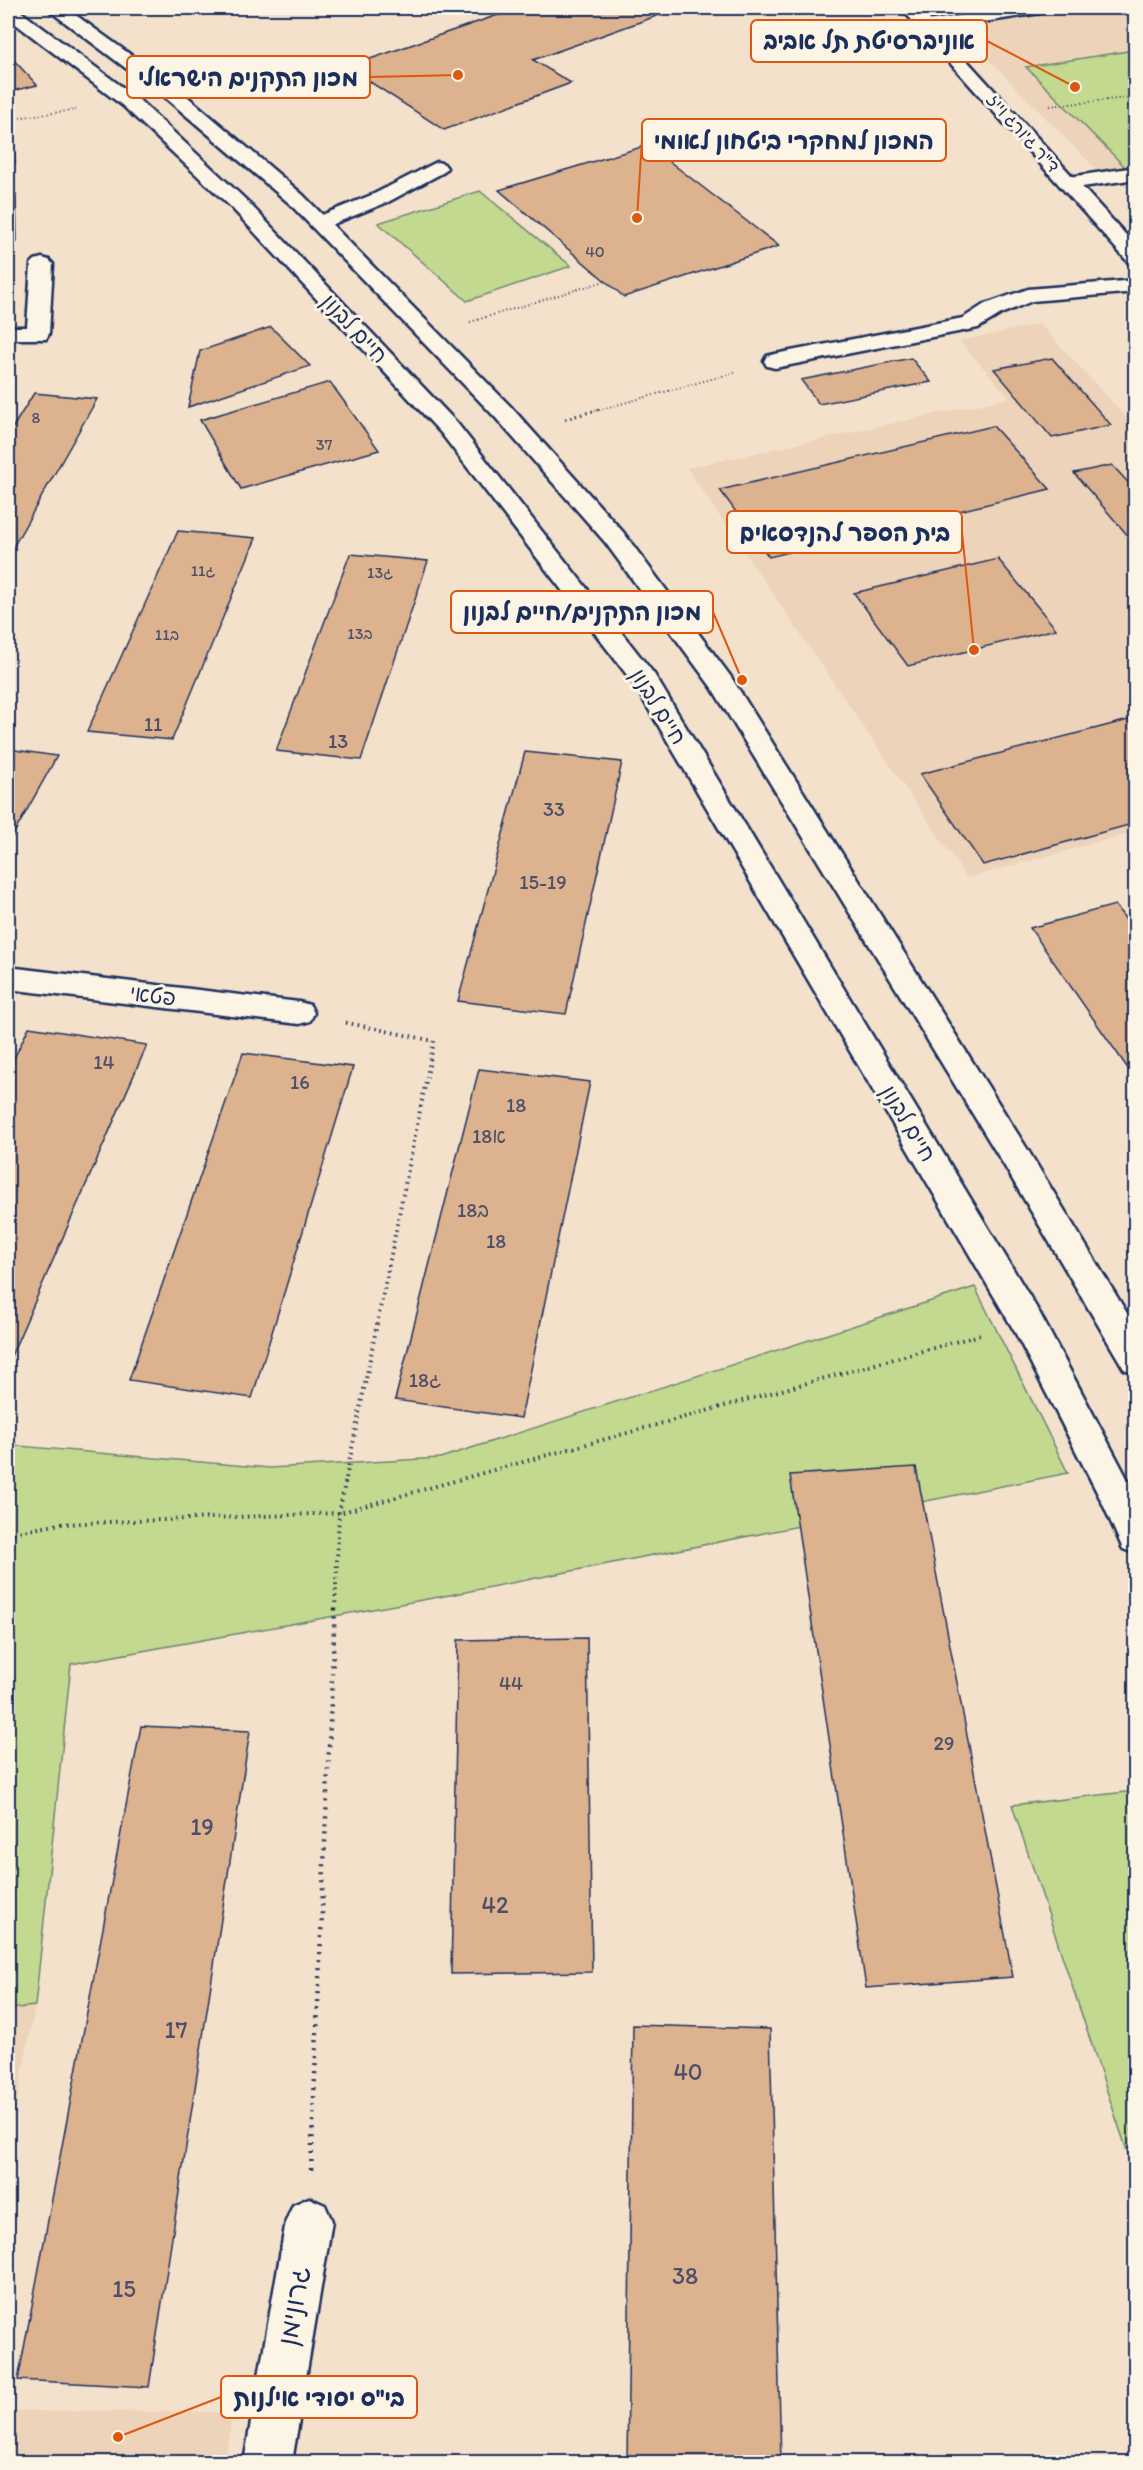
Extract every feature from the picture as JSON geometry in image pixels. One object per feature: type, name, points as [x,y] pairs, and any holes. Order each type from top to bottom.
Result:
[{"type":"main road","name":"חיים לבנון","points":[[55,8],[175,96],[296,199],[521,432],[614,537],[722,683],[1008,1146],[1136,1359]]},
{"type":"main road","name":"ד\"ר ג'ורג וייז","points":[[910,8],[1136,259]]},
{"type":"main road","points":[[927,26],[1040,8]]},
{"type":"main road","name":"חיים לבנון","points":[[8,10],[130,102],[238,203],[449,428],[645,680],[1027,1322],[1117,1494],[1136,1537]]},
{"type":"main road","points":[[319,223],[381,198],[437,168]]},
{"type":"main road","points":[[1069,183],[1136,173]]},
{"type":"main road","points":[[8,333],[38,334],[42,264]]},
{"type":"main road","points":[[775,361],[970,323],[993,309],[1028,295],[1136,286]]},
{"type":"main road","name":"פטאי","points":[[8,978],[299,1013]]},
{"type":"main road","name":"גרונימן","points":[[267,2463],[309,2221]]},
{"type":"path","points":[[1004,111],[1136,97]]},
{"type":"path","points":[[8,119],[130,102]]},
{"type":"path","points":[[480,319],[605,281]]},
{"type":"path","points":[[521,432],[775,361]]},
{"type":"path","points":[[299,1013],[434,1041],[339,1513],[309,2221]]},
{"type":"path","points":[[8,1534],[60,1524],[339,1513],[1027,1322]]},
{"type":"shaded area","points":[[938,8],[1135,8],[1135,193],[1093,166]]},
{"type":"shaded area","points":[[1040,324],[1135,427],[1135,832],[967,878],[687,468],[1010,398],[960,341]]},
{"type":"shaded area","points":[[35,2006],[8,2148],[8,2009]]},
{"type":"shaded area","points":[[8,2411],[233,2412],[224,2462],[8,2462]]},
{"type":"green space","points":[[1135,50],[1135,168],[1128,170],[1026,67]]},
{"type":"green space","points":[[480,191],[571,266],[467,301],[378,223]]},
{"type":"green space","points":[[975,1287],[1068,1473],[455,1594],[71,1664],[35,2006],[8,2009],[8,1445],[270,1468],[440,1458]]},
{"type":"green space","points":[[1136,1791],[1135,2175],[1012,1805]]},
{"type":"building","points":[[518,8],[679,8],[533,60],[571,83],[444,130],[347,67]]},
{"type":"building","points":[[10,56],[37,85],[8,92],[8,57]]},
{"type":"building","points":[[13,140],[15,163],[8,164],[8,141]]},
{"type":"building","points":[[648,145],[779,246],[624,297],[499,190]]},
{"type":"building","points":[[16,194],[17,242],[8,243],[8,195]]},
{"type":"building","points":[[271,327],[310,366],[188,407],[200,351]]},
{"type":"building","points":[[911,358],[931,382],[819,404],[801,380]]},
{"type":"building","points":[[1052,358],[1111,425],[1052,438],[994,369]]},
{"type":"building","points":[[330,382],[379,450],[241,489],[200,420]]},
{"type":"building","points":[[34,393],[97,399],[8,556],[8,435]]},
{"type":"building","points":[[993,426],[1050,489],[769,557],[720,490]]},
{"type":"building","points":[[1112,465],[1136,491],[1136,545],[1074,473]]},
{"type":"building","points":[[178,531],[256,538],[172,740],[87,732]]},
{"type":"building","points":[[350,554],[428,561],[361,760],[276,751]]},
{"type":"building","points":[[998,559],[1056,629],[908,666],[854,593]]},
{"type":"building","points":[[1136,718],[1136,823],[983,865],[920,774]]},
{"type":"building","points":[[8,749],[57,756],[8,844]]},
{"type":"building","points":[[525,752],[622,762],[566,1014],[458,1001]]},
{"type":"building","points":[[1115,905],[1136,933],[1136,1080],[1030,928]]},
{"type":"building","points":[[29,1027],[147,1045],[8,1363],[8,1071]]},
{"type":"building","points":[[243,1053],[353,1067],[252,1398],[129,1380]]},
{"type":"building","points":[[479,1069],[590,1082],[521,1418],[395,1400]]},
{"type":"building","points":[[916,1467],[1013,1977],[866,1988],[790,1475]]},
{"type":"building","points":[[587,1638],[592,1972],[451,1974],[458,1640]]},
{"type":"building","points":[[141,1726],[250,1731],[149,2387],[18,2380]]},
{"type":"building","points":[[633,2025],[770,2029],[781,2462],[627,2462]]},
{"type":"place","name":"מכון התקנים הישראלי","points":[[458,75]]},
{"type":"place","name":"אוניברסיטת תל אביב","points":[[1075,87]]},
{"type":"place","name":"המכון למחקרי ביטחון לאומי","points":[[637,218]]},
{"type":"place","name":"בית הספר להנדסאים","points":[[974,650]]},
{"type":"place","name":"מכון התקנים/חיים לבנון","points":[[742,680]]},
{"type":"place","name":"בי\"ס יסודי אילנות","points":[[118,2437]]}]
